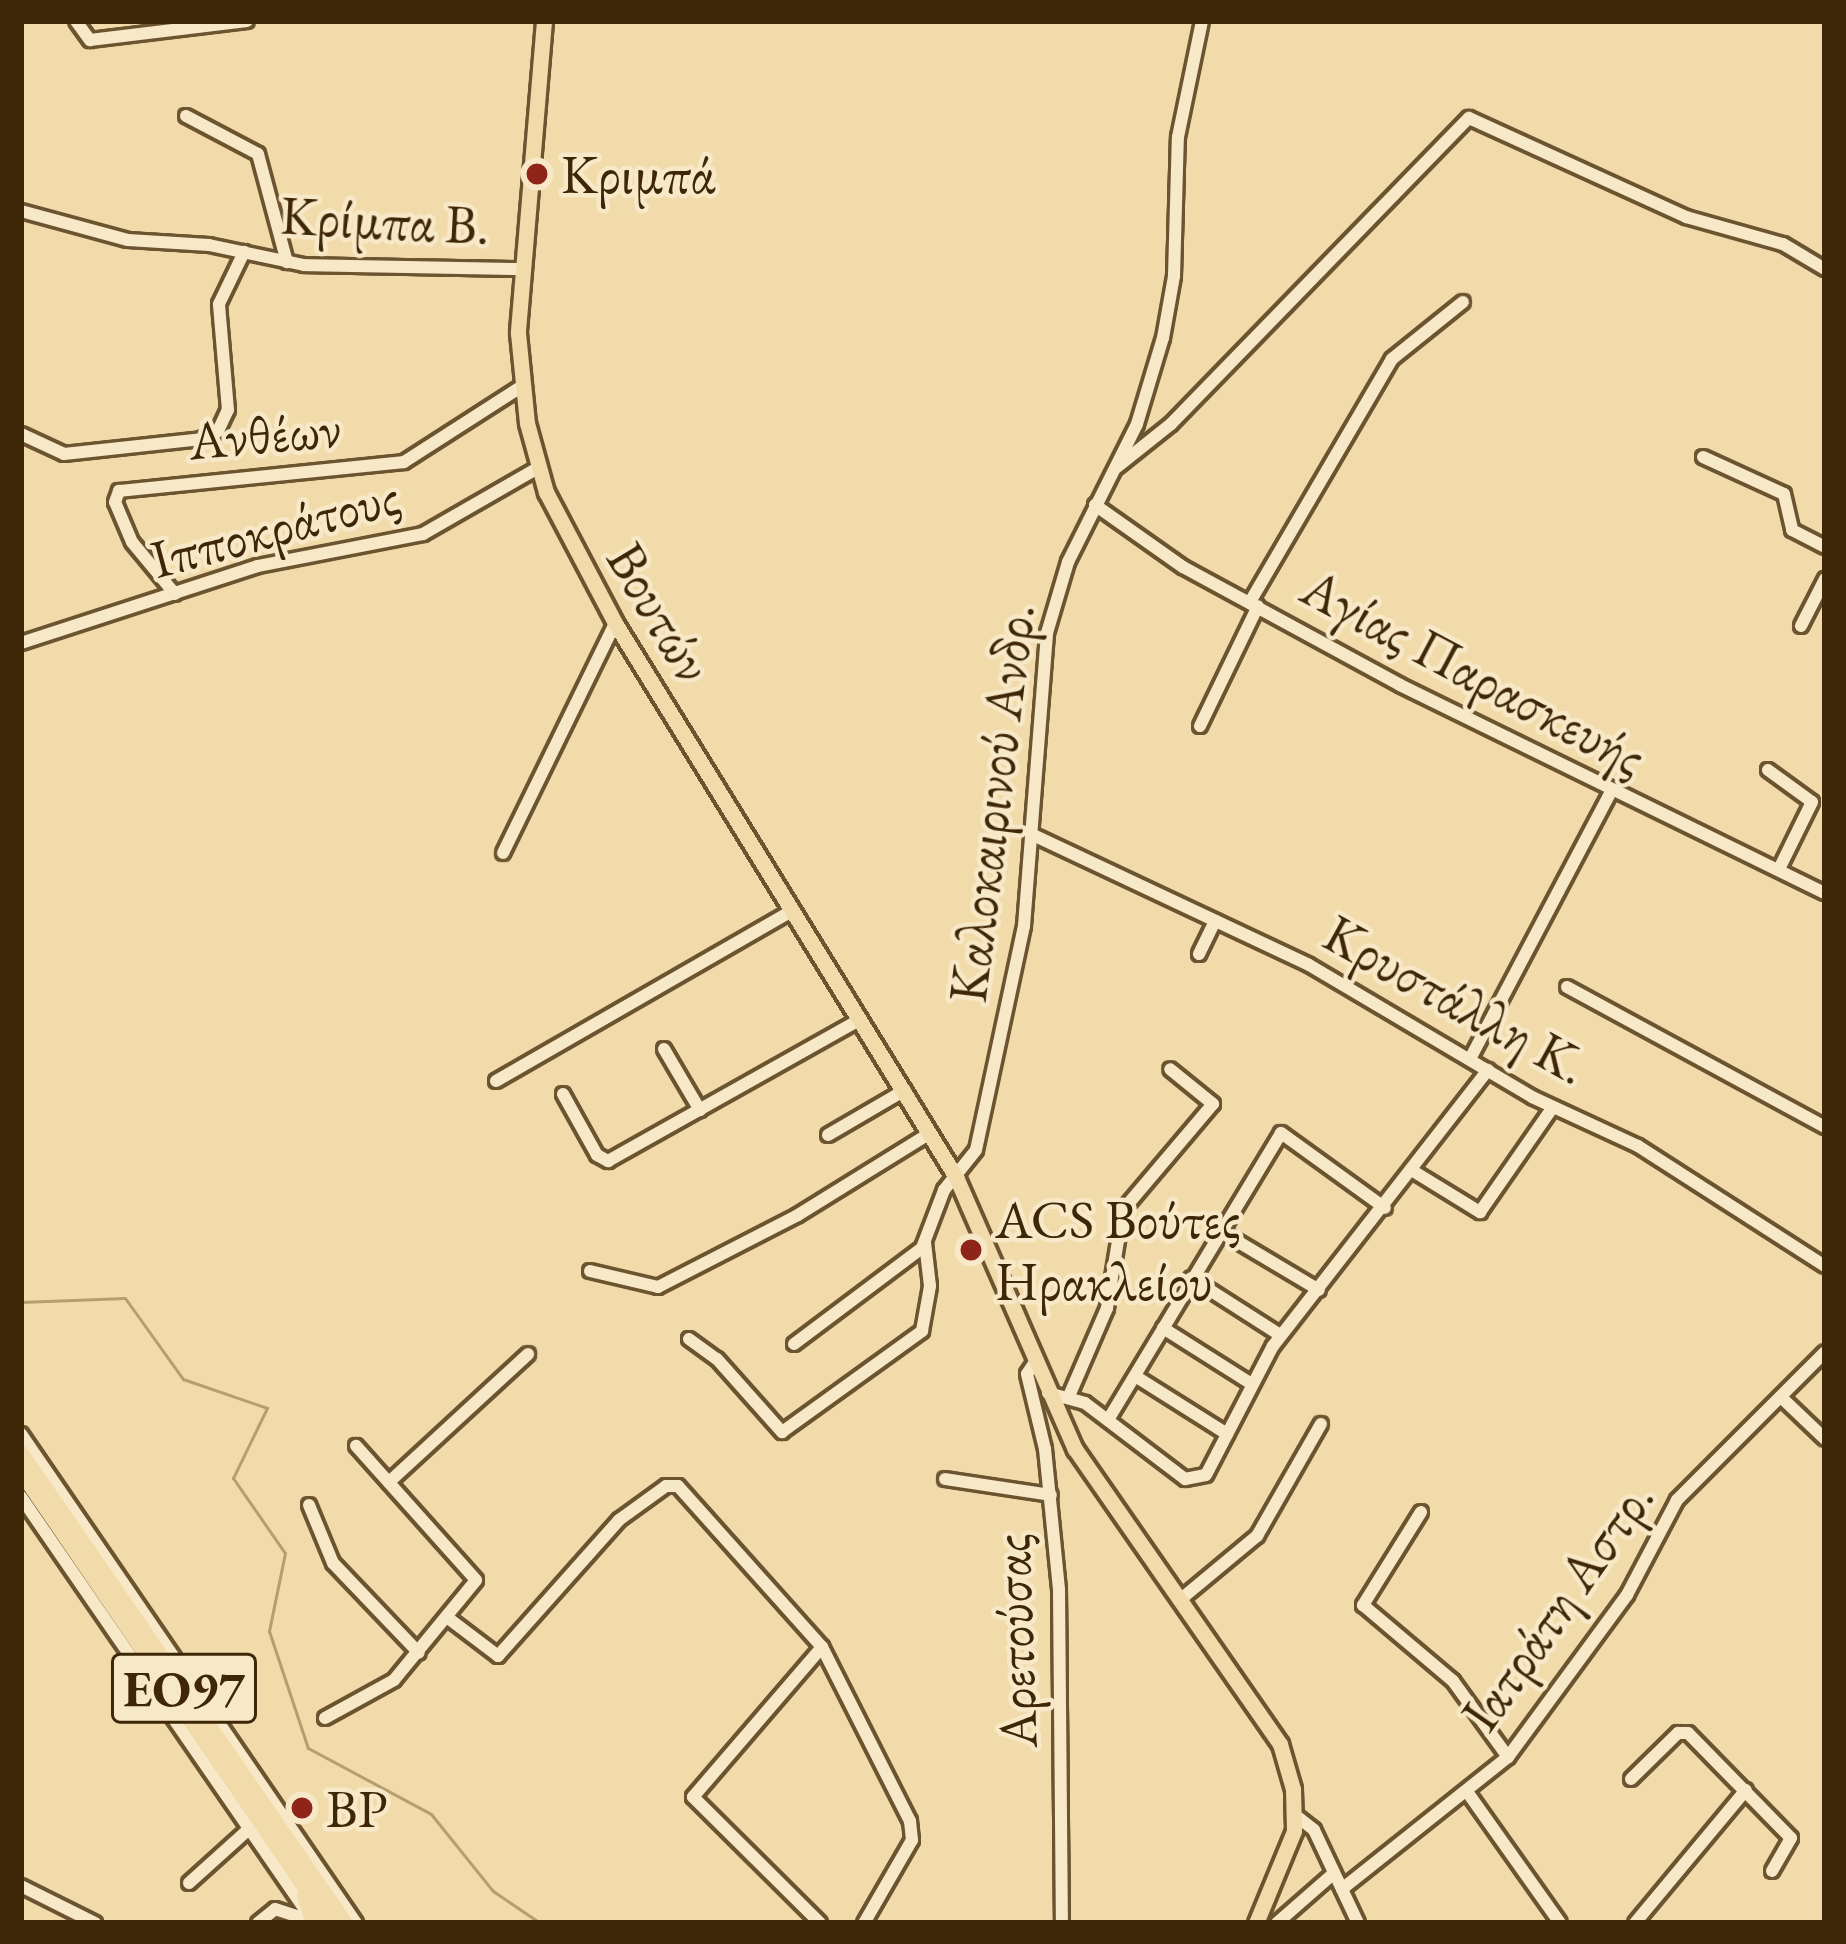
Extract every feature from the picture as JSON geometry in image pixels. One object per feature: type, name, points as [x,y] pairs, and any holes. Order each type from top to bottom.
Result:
[{"type":"main road","name":"Βουτών","points":[[544,21],[521,269],[521,387],[538,469],[615,623],[956,1177],[1048,1393],[1087,1467],[1274,1732],[1295,1815]]},
{"type":"main road","name":"ΕΟ97","points":[[26,1450],[301,1869],[318,1922]]},
{"type":"main road","name":"ΕΟ97","points":[[21,1472],[301,1869],[345,1923]]},
{"type":"main road","points":[[1256,1923],[1282,1874],[1295,1815]]},
{"type":"main road","points":[[301,1869],[305,1846]]},
{"type":"main road","points":[[326,1894],[356,1923]]},
{"type":"street","points":[[76,21],[95,40],[247,21]]},
{"type":"street","name":"Καλοκαιρινού Ανδρ.","points":[[925,1244],[956,1177],[976,1150],[997,1069],[1024,926],[1047,633],[1095,505],[1137,424],[1171,303],[1178,137],[1202,21]]},
{"type":"street","points":[[186,116],[258,154],[287,262]]},
{"type":"street","points":[[1112,470],[1172,424],[1469,118],[1699,222],[1783,244],[1825,269]]},
{"type":"street","name":"Κρίμπα Β.","points":[[21,212],[128,241],[287,262],[521,269]]},
{"type":"street","name":"Κρίμπα Β.","points":[[21,434],[64,454],[201,440],[218,431],[228,410],[219,304],[244,253]]},
{"type":"street","points":[[1200,726],[1254,604],[1392,359],[1463,302]]},
{"type":"street","name":"Ανθέων","points":[[175,595],[132,542],[115,502],[119,491],[404,462],[521,387]]},
{"type":"street","points":[[1703,458],[1784,494],[1792,530],[1825,548]]},
{"type":"street","name":"Ιπποκράτους","points":[[21,643],[258,566],[423,534],[538,469]]},
{"type":"street","name":"Αγίας Παρασκευής","points":[[1095,505],[1254,604],[1610,793],[1780,868],[1825,893]]},
{"type":"street","points":[[1801,626],[1825,579]]},
{"type":"street","points":[[503,854],[615,623]]},
{"type":"street","points":[[1768,770],[1812,802],[1780,868]]},
{"type":"street","points":[[1470,1059],[1610,793]]},
{"type":"street","name":"Κρυστάλλη Κ.","points":[[1031,834],[1078,849],[1309,965],[1553,1106],[1638,1146],[1825,1266]]},
{"type":"street","points":[[496,1081],[793,910]]},
{"type":"street","points":[[1199,955],[1215,921]]},
{"type":"street","points":[[1567,987],[1825,1127]]},
{"type":"street","points":[[563,1094],[605,1162],[861,1019]]},
{"type":"street","points":[[664,1048],[700,1110]]},
{"type":"street","points":[[1069,1396],[1108,1308],[1124,1210],[1213,1104],[1169,1069]]},
{"type":"street","points":[[1048,1393],[1069,1396],[1108,1420],[1189,1480],[1209,1471],[1250,1383],[1280,1335],[1385,1208],[1488,1070]]},
{"type":"street","points":[[828,1135],[904,1090]]},
{"type":"street","points":[[1413,1171],[1480,1212],[1553,1106]]},
{"type":"street","points":[[1108,1420],[1285,1132],[1385,1208]]},
{"type":"street","points":[[590,1271],[658,1287],[930,1133]]},
{"type":"street","points":[[1220,1231],[1319,1290]]},
{"type":"street","points":[[689,1339],[726,1368],[782,1432],[922,1331],[931,1272],[925,1244],[794,1344]]},
{"type":"street","points":[[1192,1278],[1280,1335]]},
{"type":"street","points":[[1163,1328],[1250,1383]]},
{"type":"street","name":"Ιατράτη Αστρ.","points":[[1342,1889],[1508,1757],[1627,1594],[1672,1508],[1825,1352]]},
{"type":"street","points":[[389,1482],[528,1354]]},
{"type":"street","name":"Αρετούσας","points":[[1035,1362],[1027,1374],[1051,1495],[1059,1589],[1062,1923]]},
{"type":"street","points":[[1135,1376],[1227,1434]]},
{"type":"street","points":[[1783,1398],[1825,1439]]},
{"type":"street","points":[[1181,1599],[1257,1536],[1321,1424]]},
{"type":"street","points":[[21,1434],[26,1450],[356,1923]]},
{"type":"street","points":[[325,1718],[388,1685],[448,1618],[476,1577],[356,1446]]},
{"type":"street","points":[[945,1479],[1051,1495]]},
{"type":"street","points":[[448,1618],[498,1656],[614,1525],[674,1484],[822,1647],[913,1831],[864,1923]]},
{"type":"street","points":[[21,1497],[318,1922]]},
{"type":"street","points":[[309,1505],[333,1563],[418,1653]]},
{"type":"street","points":[[1420,1511],[1363,1605],[1453,1681],[1508,1757]]},
{"type":"street","points":[[820,1923],[693,1797],[822,1647]]},
{"type":"street","points":[[1631,1779],[1683,1731],[1791,1838],[1772,1871]]},
{"type":"street","points":[[1635,1923],[1747,1790]]},
{"type":"street","points":[[1468,1792],[1560,1923]]},
{"type":"street","points":[[1295,1815],[1315,1830],[1358,1923]]},
{"type":"street","points":[[189,1882],[249,1829]]},
{"type":"street","points":[[1277,1923],[1333,1874]]},
{"type":"street","points":[[21,1886],[76,1920],[95,1923]]},
{"type":"street","points":[[258,1923],[275,1909],[318,1922]]},
{"type":"waterway","points":[[21,1302],[125,1298],[183,1379],[267,1408],[233,1478],[285,1553],[269,1631],[308,1748],[431,1814],[493,1891],[540,1923]]},
{"type":"place","name":"Κριμπά","points":[[537,174]]},
{"type":"place","name":"ACS Βούτες Ηρακλείου","points":[[971,1250]]},
{"type":"place","name":"BP","points":[[302,1808]]}]
